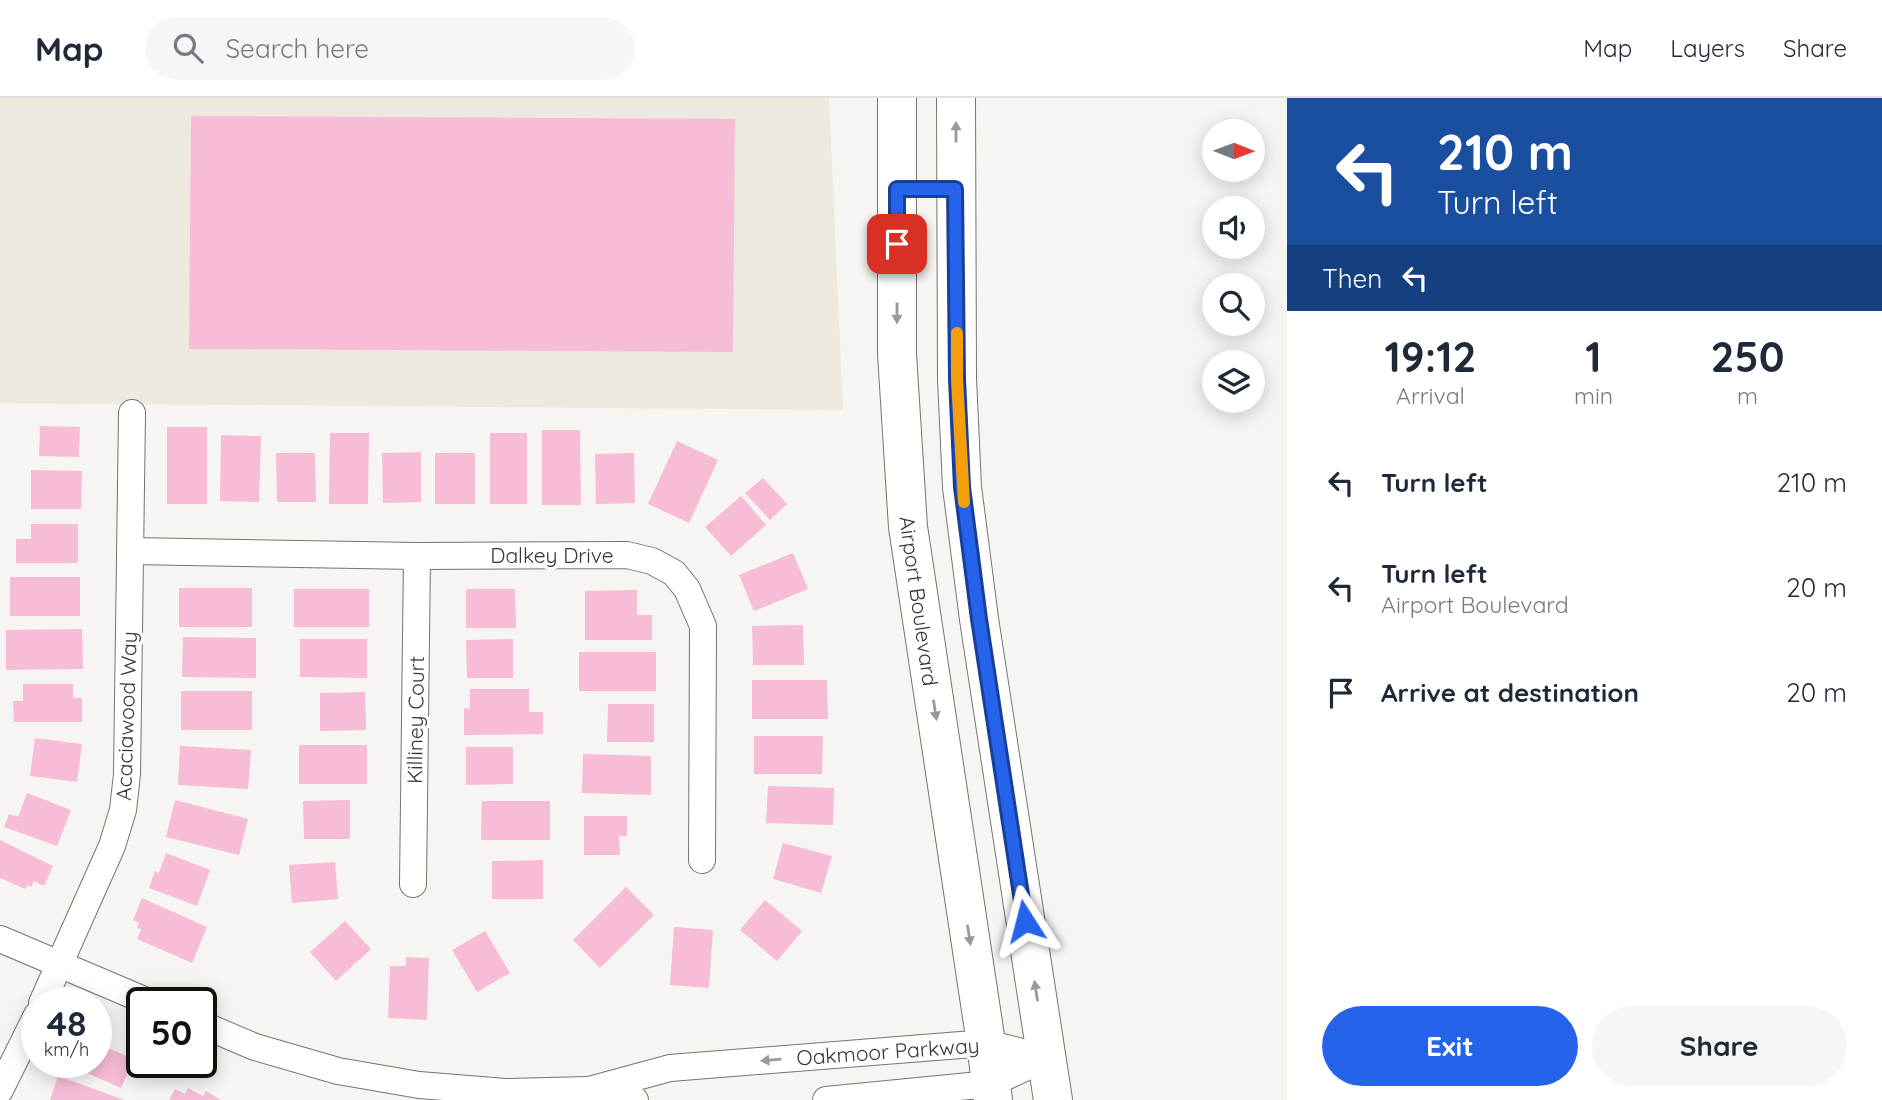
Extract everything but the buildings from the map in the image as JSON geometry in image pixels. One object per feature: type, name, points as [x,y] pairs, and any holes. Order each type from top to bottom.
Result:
[{"type":"main road","name":"Airport Boulevard","points":[[897,98],[898,368],[908,527],[986,1043],[991,1092]]},
{"type":"main road","points":[[956,98],[957,379],[962,487],[979,619],[1053,1100]]},
{"type":"main road","points":[[897,189],[955,189]]},
{"type":"main road","points":[[923,633],[979,619]]},
{"type":"street","name":"Acaciawood Way","points":[[50,987],[112,846],[123,810],[127,774],[132,413]]},
{"type":"street","name":"Dalkey Drive","points":[[131,551],[417,556],[627,555],[652,561],[674,573],[687,589],[703,626],[702,860]]},
{"type":"street","name":"Killiney Court","points":[[413,884],[417,556]]},
{"type":"street","points":[[0,939],[126,993]]},
{"type":"street","name":"Oakmoor Parkway","points":[[217,1031],[255,1046],[338,1071],[419,1085],[505,1092],[589,1090],[635,1100]]},
{"type":"street","name":"Oakmoor Parkway","points":[[589,1090],[670,1068],[986,1043],[1046,1058]]},
{"type":"street","points":[[0,1090],[21,1047]]},
{"type":"street","name":"Oakmoor Parkway","points":[[826,1100],[991,1092],[1046,1058]]},
{"type":"shaded area","points":[[0,98],[829,98],[843,410],[0,403]]},
{"type":"slow traffic","points":[[957,333],[964,502]]},
{"type":"route","points":[[897,244],[897,189],[955,189],[957,379],[962,487],[979,619],[1025,921]]}]
